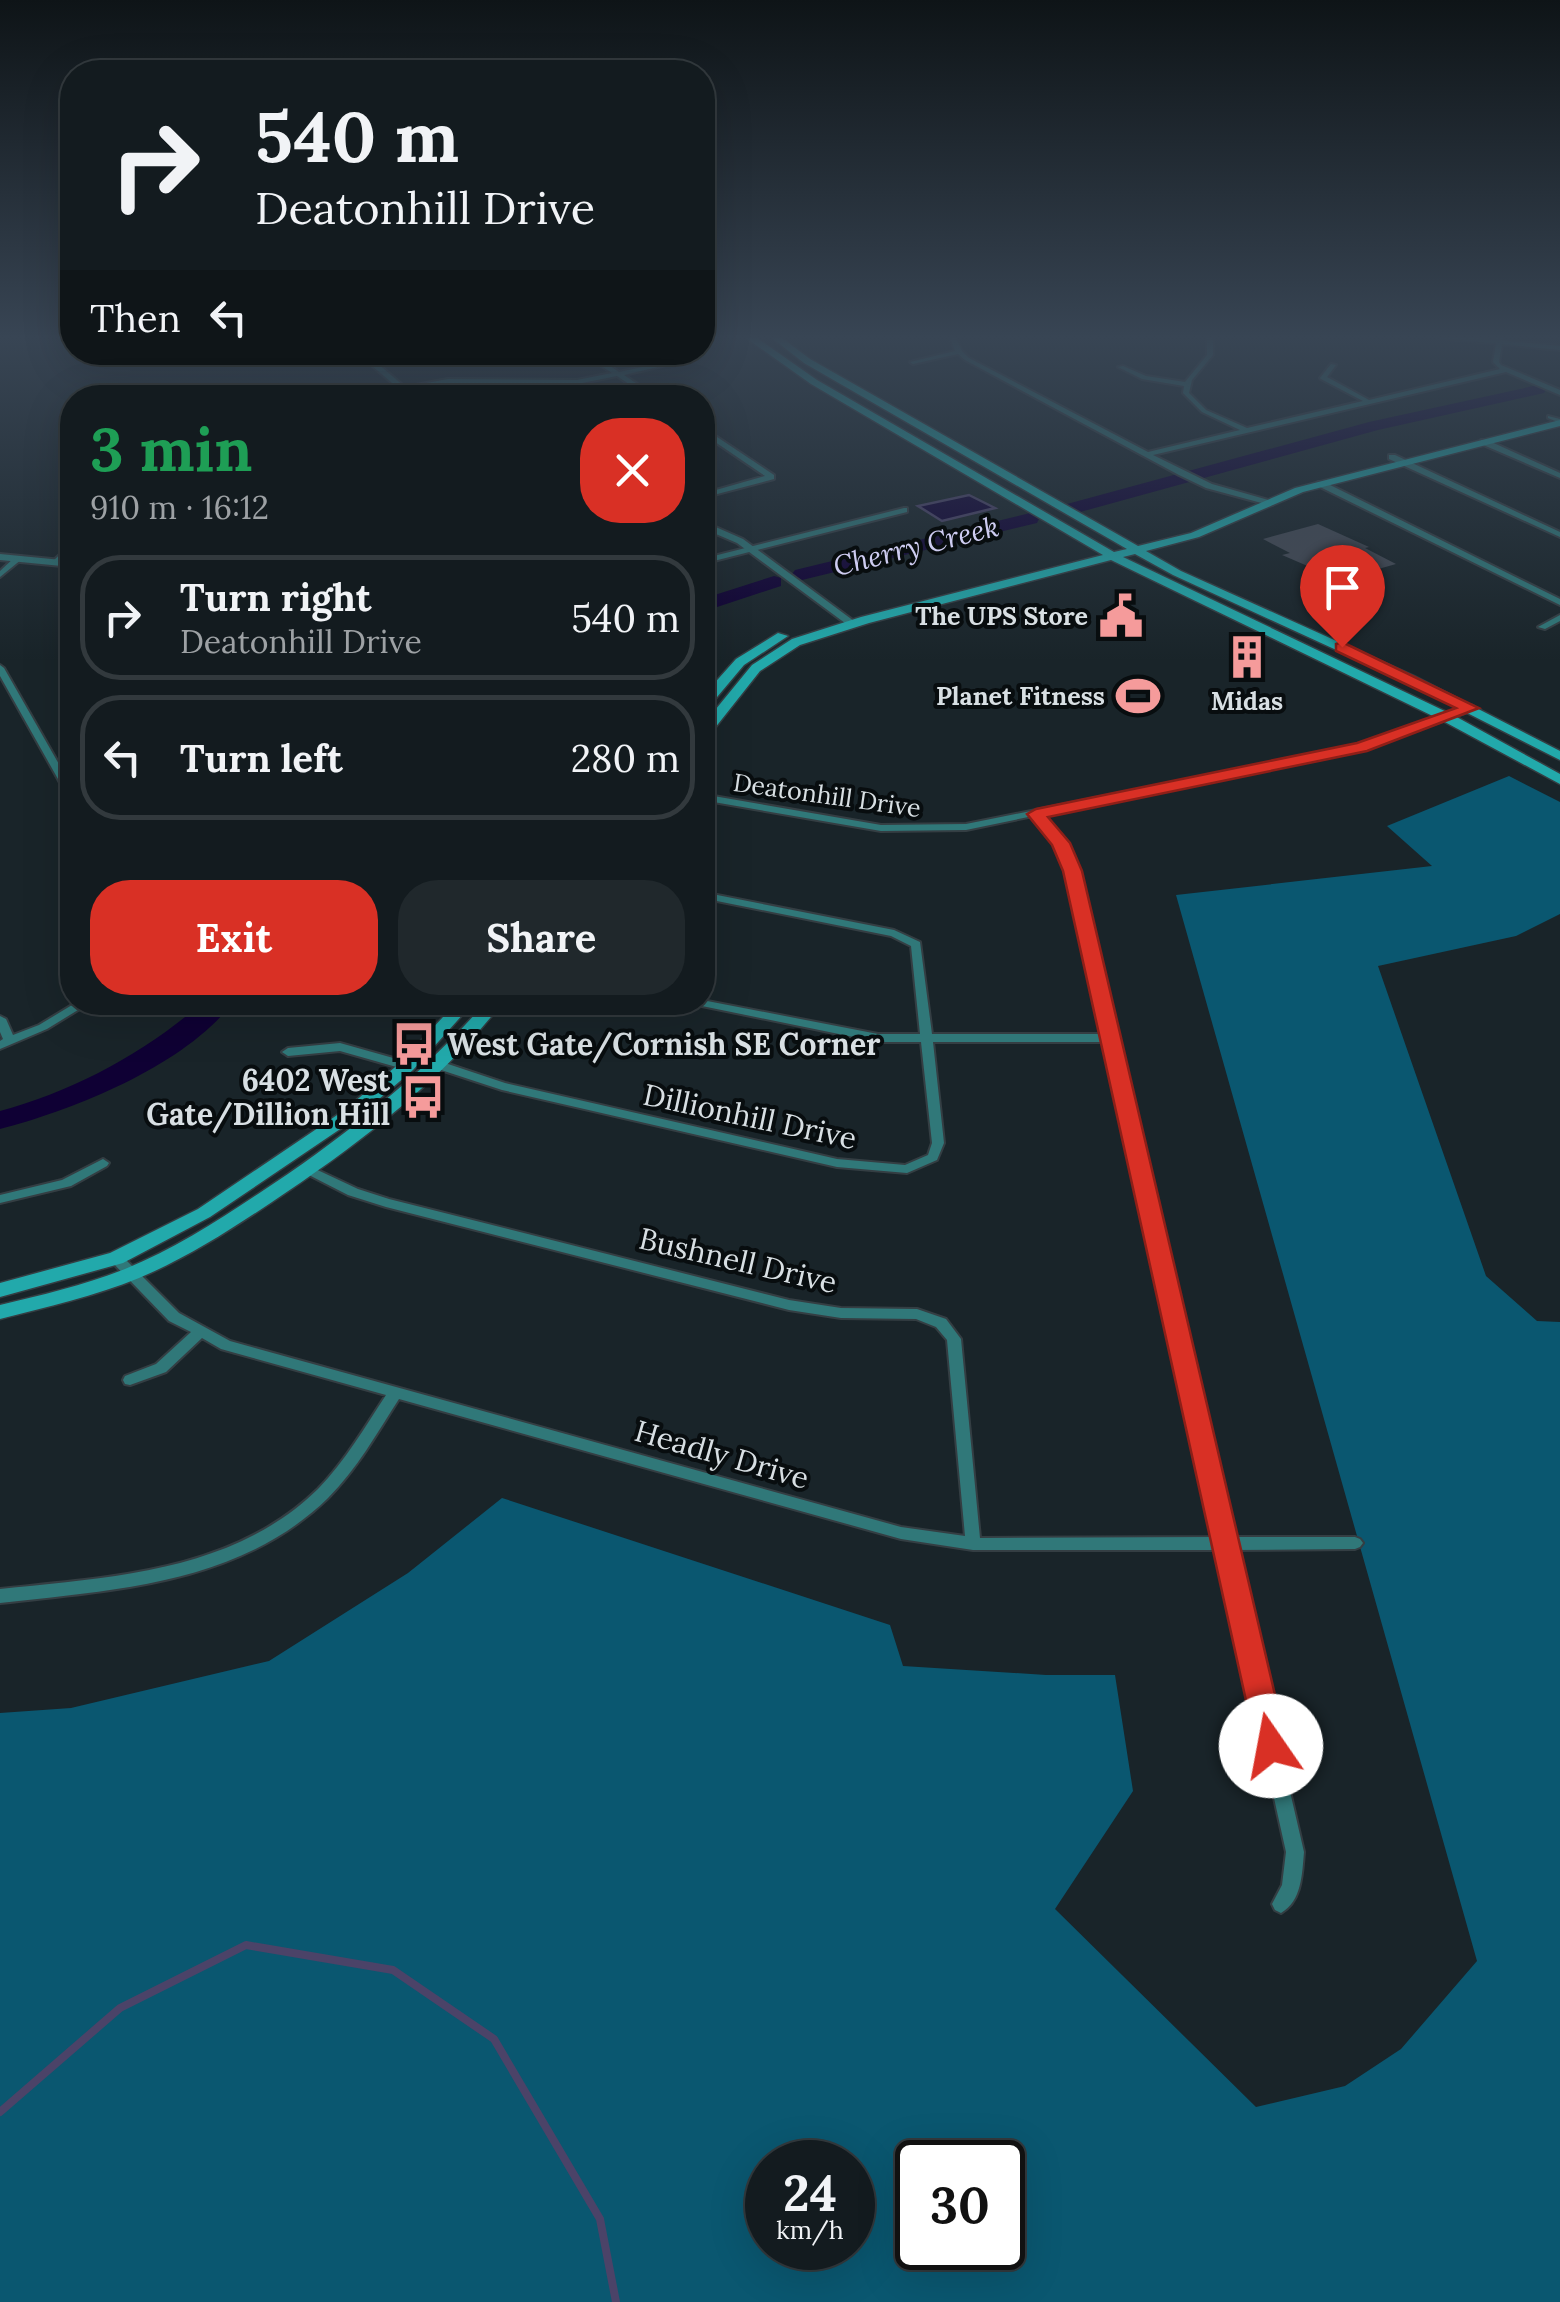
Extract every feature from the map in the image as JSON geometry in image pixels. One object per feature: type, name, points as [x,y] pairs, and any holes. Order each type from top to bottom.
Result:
[{"type":"main road","points":[[923,445],[1107,553],[1448,718],[1560,780]]},
{"type":"main road","points":[[953,445],[1129,547],[1470,708],[1560,756]]},
{"type":"main road","points":[[715,689],[760,648],[805,627],[961,596],[1129,547],[1225,526],[1269,503],[1321,484],[1455,445]]},
{"type":"main road","points":[[1129,547],[1205,522],[1278,487],[1468,445]]},
{"type":"main road","points":[[715,718],[744,680],[772,655],[848,620],[948,589],[1107,553]]},
{"type":"main road","points":[[948,589],[961,596]]},
{"type":"main road","points":[[1247,622],[1265,612]]},
{"type":"main road","points":[[0,1290],[116,1258],[177,1229],[352,1113],[407,1066],[454,1015]]},
{"type":"main road","points":[[0,1312],[68,1296],[130,1274],[198,1241],[309,1170],[378,1119],[439,1065],[483,1015]]},
{"type":"street","points":[[715,492],[771,477],[726,445]]},
{"type":"street","points":[[1132,445],[1209,486],[1269,503]]},
{"type":"street","points":[[1148,454],[1183,445]]},
{"type":"street","points":[[1492,445],[1560,476]]},
{"type":"street","points":[[1398,460],[1560,535]]},
{"type":"street","points":[[1321,484],[1560,602]]},
{"type":"street","points":[[715,558],[904,510]]},
{"type":"street","points":[[715,530],[750,548],[848,620]]},
{"type":"street","points":[[0,557],[60,563]]},
{"type":"street","points":[[0,575],[18,559]]},
{"type":"street","points":[[56,563],[60,559]]},
{"type":"street","points":[[1542,627],[1560,618]]},
{"type":"street","points":[[0,668],[60,774]]},
{"type":"street","name":"Deatonhill Drive","points":[[715,799],[900,830],[966,828],[1361,747],[1470,708]]},
{"type":"street","points":[[1036,814],[1067,854],[1226,1544],[1295,1852],[1291,1887],[1281,1904]]},
{"type":"street","points":[[715,898],[894,933],[911,940],[918,950],[926,1039]]},
{"type":"street","points":[[715,1006],[835,1032],[926,1039],[1110,1038]]},
{"type":"street","points":[[0,1020],[5,1043],[60,1015]]},
{"type":"street","name":"Dillionhill Drive","points":[[439,1065],[502,1086],[806,1156],[894,1170],[917,1167],[936,1150],[926,1039]]},
{"type":"street","points":[[288,1052],[340,1047],[407,1066]]},
{"type":"street","points":[[0,1199],[66,1183],[103,1163]]},
{"type":"street","name":"Bushnell Drive","points":[[309,1170],[386,1203],[789,1305],[930,1317],[954,1339],[974,1544]]},
{"type":"street","name":"Headly Drive","points":[[116,1258],[174,1317],[226,1345],[901,1532],[974,1544],[1355,1542]]},
{"type":"street","points":[[130,1380],[161,1368],[199,1333]]},
{"type":"street","points":[[0,1596],[162,1576],[225,1558],[258,1542],[300,1514],[327,1489],[396,1391]]},
{"type":"shaded area","points":[[969,495],[995,508],[942,521],[918,506]]},
{"type":"shaded area","points":[[1509,776],[1560,802],[1560,914],[1516,936],[1378,966],[1486,1276],[1537,1321],[1560,1322],[1560,2302],[0,2302],[0,1713],[71,1708],[269,1661],[408,1573],[502,1498],[890,1625],[903,1666],[1115,1675],[1133,1791],[1055,1909],[1256,2107],[1345,2086],[1401,2049],[1477,1961],[1176,895],[1432,866],[1387,826]]},
{"type":"building","points":[[1318,524],[1396,564],[1340,580],[1282,555],[1290,553],[1263,539]]},
{"type":"waterway","name":"Cherry Creek","points":[[1073,508],[1303,445]]},
{"type":"waterway","name":"Cherry Creek","points":[[802,574],[1030,519]]},
{"type":"waterway","name":"Cherry Creek","points":[[715,602],[774,582]]},
{"type":"waterway","name":"Cherry Creek","points":[[0,1120],[58,1102],[118,1075],[205,1015]]},
{"type":"waterway","points":[[0,2112],[120,2008],[246,1945],[393,1970],[494,2039],[600,2219],[616,2302]]},
{"type":"place","name":"The UPS Store","points":[[1121,616]]},
{"type":"place","name":"Midas","points":[[1247,657]]},
{"type":"place","name":"Planet Fitness","points":[[1138,696]]},
{"type":"place","name":"West Gate/Cornish SE Corner","points":[[414,1044]]},
{"type":"place","name":"6402 West Gate/Dillion Hill","points":[[423,1097]]},
{"type":"route","points":[[1271,1746],[1072,871],[1061,843],[1036,814],[1361,747],[1470,708],[1342,647]]}]
